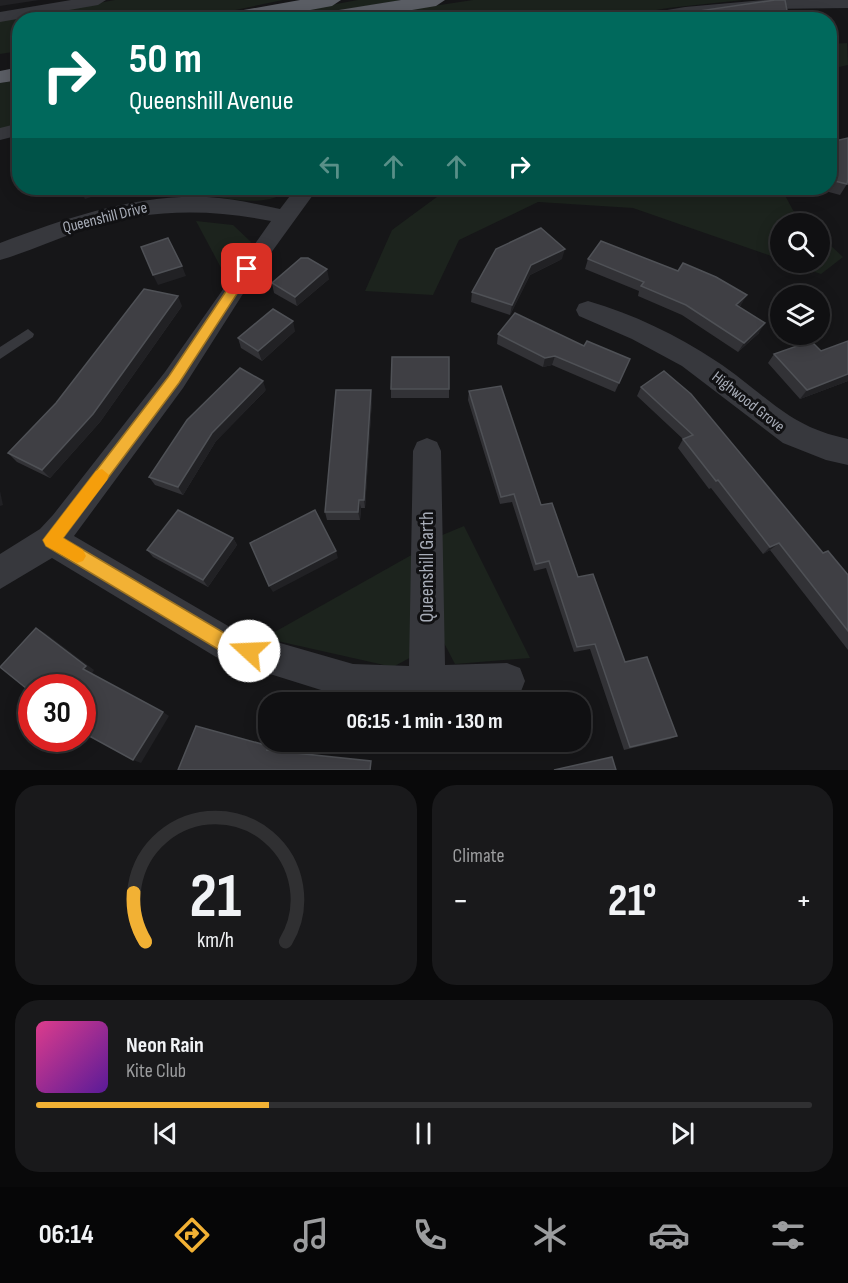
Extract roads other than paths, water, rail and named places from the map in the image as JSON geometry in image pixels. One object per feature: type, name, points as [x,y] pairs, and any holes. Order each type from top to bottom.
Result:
[{"type":"highway","points":[[265,12],[332,0]]},
{"type":"highway","points":[[363,12],[436,0]]},
{"type":"street","points":[[29,12],[98,0]]},
{"type":"street","points":[[674,12],[747,4],[841,3],[848,19]]},
{"type":"street","points":[[0,573],[51,540],[174,380],[284,217],[302,195]]},
{"type":"street","name":"Queenshill Drive","points":[[0,252],[88,219],[168,204],[207,204],[284,217]]},
{"type":"street","name":"Highwood Grove","points":[[588,310],[631,327],[674,349],[723,380],[782,430],[820,447],[848,452]]},
{"type":"street","name":"Queenshill Garth","points":[[427,451],[427,684]]},
{"type":"street","points":[[51,540],[228,645],[353,682],[427,684],[507,681]]},
{"type":"lane","points":[[0,354],[28,334]]}]
